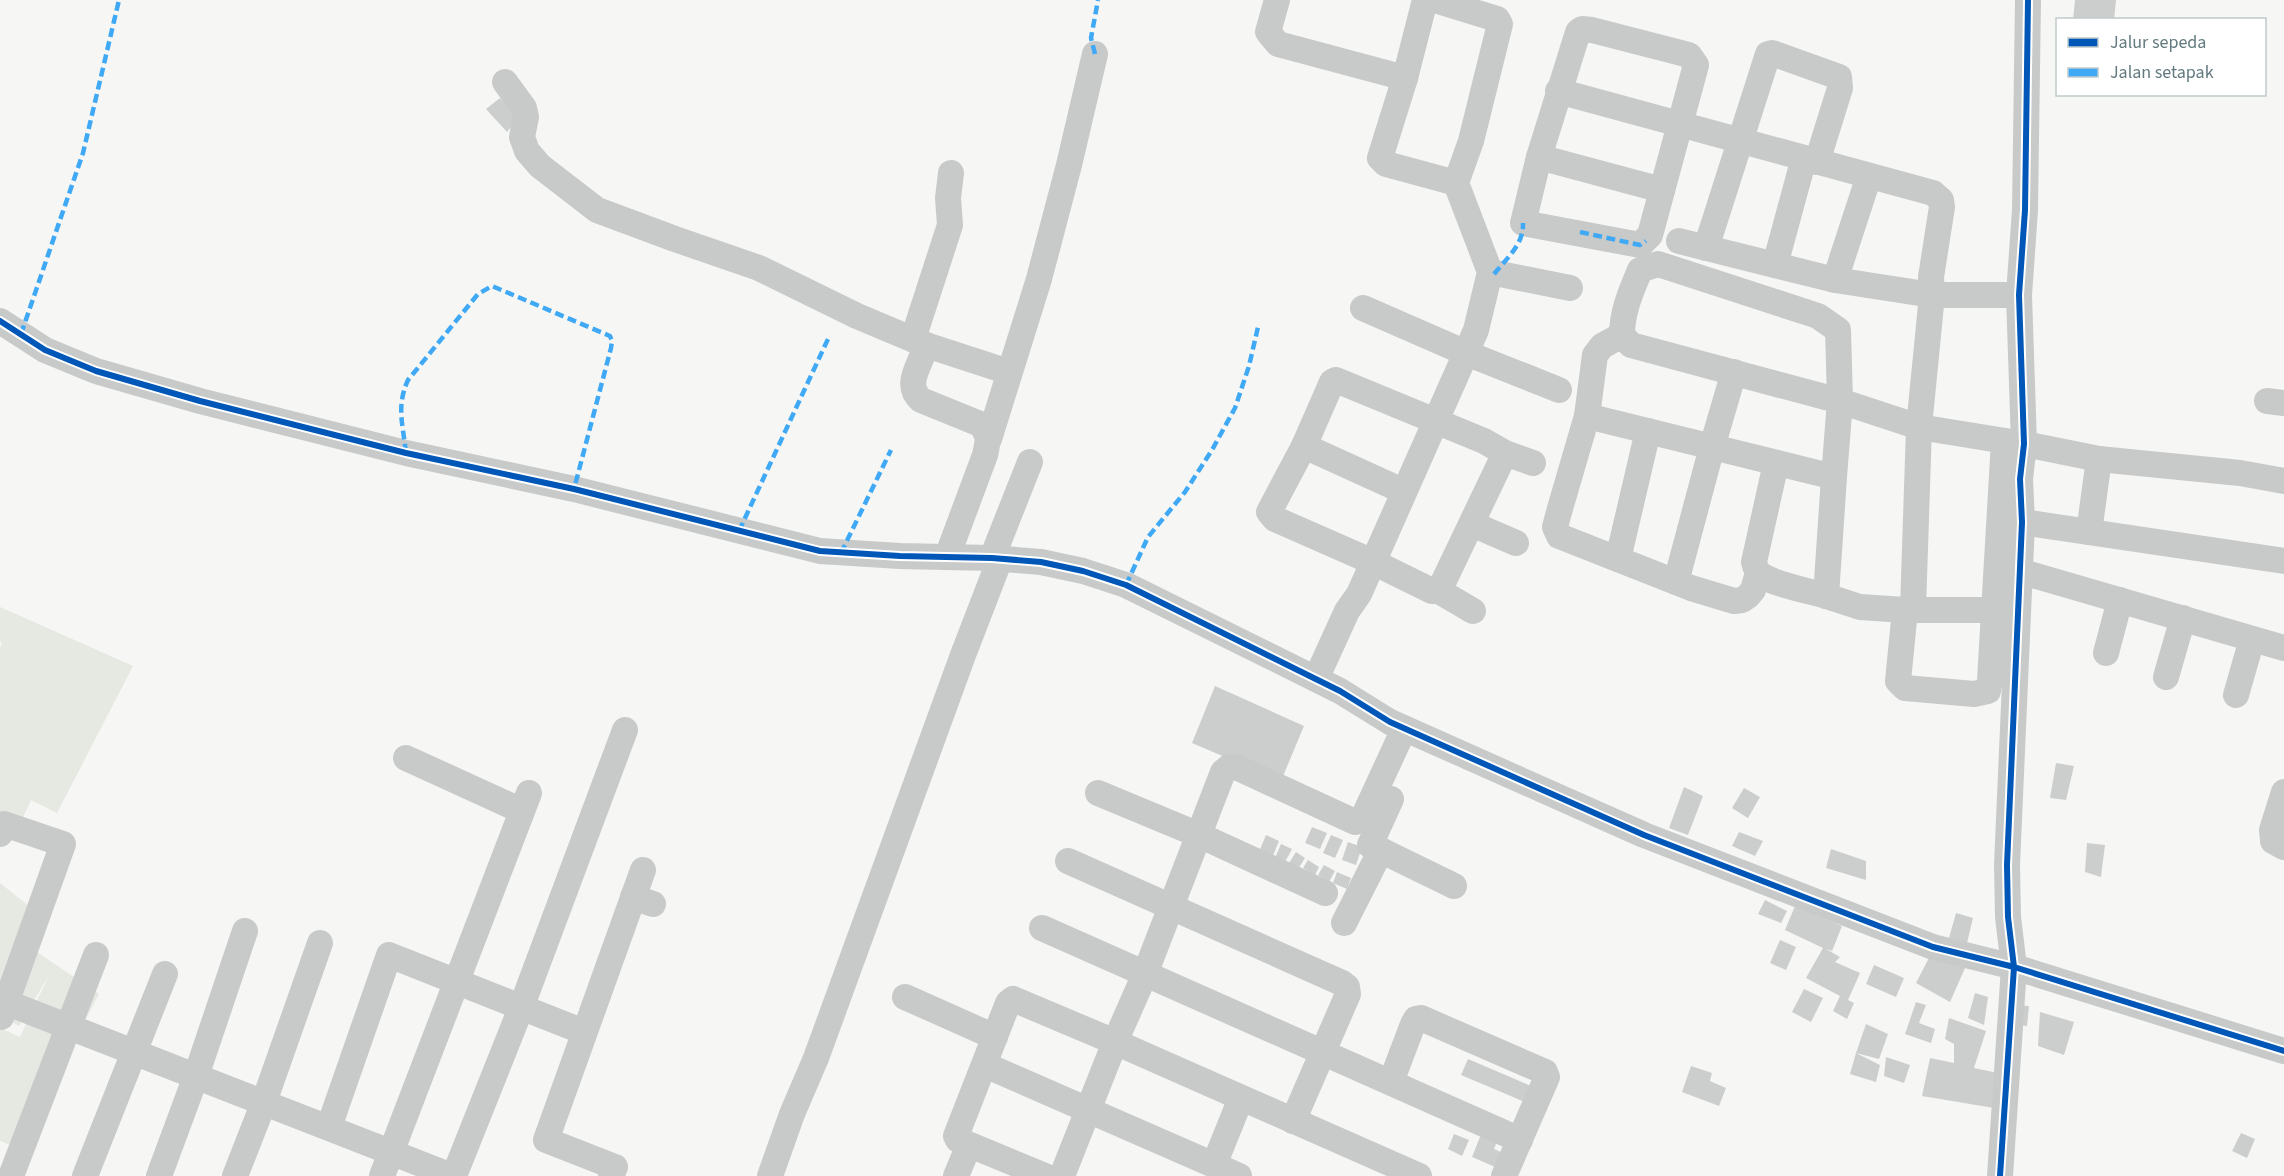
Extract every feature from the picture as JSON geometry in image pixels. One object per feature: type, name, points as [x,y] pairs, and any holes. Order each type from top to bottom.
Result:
[{"type":"street","points":[[1277,0],[1268,32],[1281,46],[1405,78]]},
{"type":"street","points":[[1425,0],[1405,78],[1380,158],[1383,162],[1456,183]]},
{"type":"street","points":[[1316,679],[1347,610],[1346,601],[1368,560],[1462,351],[1481,305],[1490,272],[1456,183],[1471,141],[1501,26],[1497,19],[1436,0]]},
{"type":"street","points":[[2000,1176],[2014,967],[2008,917],[2006,610],[2019,296],[2025,210],[2028,0]]},
{"type":"street","points":[[1582,29],[1689,55],[1696,65],[1681,125],[1650,235],[1640,245],[1523,223],[1558,92],[1578,32],[1582,29]]},
{"type":"street","points":[[1706,248],[1765,60],[1772,52],[1839,77],[1840,88],[1811,160],[1774,265]]},
{"type":"street","points":[[947,557],[985,455],[1039,279],[1095,54]]},
{"type":"street","points":[[505,82],[524,108],[526,117],[522,137],[526,151],[540,166],[597,210],[759,268],[857,316],[920,342],[1009,372]]},
{"type":"street","points":[[1558,92],[1933,193],[1941,200],[1942,207],[1931,278],[1932,295],[1919,428],[1909,609],[1899,681],[1905,688],[1974,694],[1985,693],[1989,687],[2006,610],[2019,571],[2022,522],[2020,479],[2014,442]]},
{"type":"street","points":[[1539,157],[1662,190]]},
{"type":"street","points":[[951,173],[948,198],[950,225],[920,342],[923,358],[914,376],[912,387],[914,394],[921,400],[981,424],[987,431],[989,439]]},
{"type":"street","points":[[1835,280],[1869,176]]},
{"type":"street","points":[[1678,241],[1835,280],[1932,295],[2019,296]]},
{"type":"street","points":[[1826,596],[1840,400],[1838,330],[1818,316],[1658,264],[1640,270],[1626,302],[1622,335],[1631,345],[1840,400],[1919,428],[2014,442],[2099,459],[2240,473],[2284,481]]},
{"type":"street","points":[[1490,272],[1570,288]]},
{"type":"street","points":[[1363,308],[1559,390]]},
{"type":"street","points":[[0,321],[45,350],[96,371],[405,453],[574,489],[820,551],[996,559],[1083,571],[1126,585],[1341,691],[1404,729],[1644,835],[1922,943],[2014,967],[2283,1049]]},
{"type":"street","points":[[1622,335],[1602,345],[1595,355],[1587,416],[1559,512],[1556,530],[1562,538],[1676,582],[1734,601],[1742,600],[1753,590],[1758,573],[1754,562],[1776,463]]},
{"type":"street","points":[[1676,582],[1734,372]]},
{"type":"street","points":[[1473,611],[1439,591],[1432,591],[1272,517],[1269,513],[1271,506],[1304,446],[1320,405],[1334,380],[1533,463]]},
{"type":"street","points":[[1587,416],[1834,477]]},
{"type":"street","points":[[1618,559],[1648,431]]},
{"type":"street","points":[[1304,446],[1398,489]]},
{"type":"street","points":[[1439,591],[1505,453]]},
{"type":"street","points":[[2089,532],[2099,459]]},
{"type":"street","points":[[770,1176],[792,1114],[816,1058],[959,666],[1030,462]]},
{"type":"street","points":[[2022,522],[2284,561]]},
{"type":"street","points":[[1472,524],[1516,543]]},
{"type":"street","points":[[2019,571],[2284,648]]},
{"type":"street","points":[[1758,573],[1767,578],[1860,607],[2006,610]]},
{"type":"street","points":[[2106,654],[2120,600]]},
{"type":"street","points":[[2166,677],[2183,618]]},
{"type":"street","points":[[2236,695],[2252,639]]},
{"type":"street","points":[[1062,1176],[1115,1042],[1145,974],[1220,778],[1226,770],[1233,766],[1347,818],[1404,729]]},
{"type":"street","points":[[1404,729],[1370,845],[1454,886]]},
{"type":"street","points":[[0,834],[4,824],[63,844],[2,1007],[69,1027],[453,1176],[521,1008],[625,730]]},
{"type":"street","points":[[382,1176],[526,802],[406,758]]},
{"type":"street","points":[[2284,792],[2272,836],[2277,844],[2284,847]]},
{"type":"street","points":[[1098,794],[1199,835],[1325,893]]},
{"type":"street","points":[[1344,923],[1381,850]]},
{"type":"street","points":[[1068,861],[1347,987],[1348,994],[1293,1121]]},
{"type":"street","points":[[611,1176],[615,1167],[546,1140],[584,1032],[643,900],[643,870]]},
{"type":"street","points":[[1042,928],[1520,1140]]},
{"type":"street","points":[[159,1176],[245,931]]},
{"type":"street","points":[[235,1176],[264,1102],[320,943]]},
{"type":"street","points":[[11,1176],[96,955]]},
{"type":"street","points":[[329,1127],[389,955],[584,1032]]},
{"type":"street","points":[[85,1176],[165,974]]},
{"type":"street","points":[[904,998],[995,1037]]},
{"type":"street","points":[[1046,1176],[958,1140],[956,1136],[1008,1003],[1013,999],[1410,1174]]},
{"type":"street","points":[[1391,1082],[1413,1024],[1416,1019],[1421,1018],[1545,1072],[1546,1077],[1504,1176]]},
{"type":"street","points":[[985,1065],[1239,1176]]},
{"type":"street","points":[[1214,1165],[1242,1098]]},
{"type":"street","points":[[956,1176],[969,1144]]},
{"type":"shaded area","points":[[0,607],[133,666],[57,813],[31,800],[12,841],[0,834],[0,648],[2,643],[0,641]]},
{"type":"shaded area","points":[[0,883],[46,920],[31,948],[99,994],[18,1148],[0,1141],[0,1028],[20,1037],[49,975],[19,1026],[0,1015]]},
{"type":"building","points":[[2075,0],[2116,0],[2114,18],[2073,18]]},
{"type":"building","points":[[500,98],[519,118],[507,132],[486,109]]},
{"type":"building","points":[[1215,686],[1304,726],[1281,781],[1192,743]]},
{"type":"building","points":[[2056,763],[2074,766],[2066,800],[2050,798]]},
{"type":"building","points":[[1684,787],[1703,796],[1688,835],[1669,828]]},
{"type":"building","points":[[1744,788],[1760,797],[1748,818],[1732,808]]},
{"type":"building","points":[[1312,827],[1327,833],[1320,849],[1305,843]]},
{"type":"building","points":[[1739,832],[1763,841],[1755,856],[1732,846]]},
{"type":"building","points":[[1266,835],[1279,841],[1272,858],[1259,852]]},
{"type":"building","points":[[1331,835],[1343,840],[1335,858],[1323,853]]},
{"type":"building","points":[[1348,842],[1362,847],[1356,865],[1342,860]]},
{"type":"building","points":[[2087,843],[2105,845],[2101,877],[2085,872]]},
{"type":"building","points":[[1281,844],[1292,849],[1285,862],[1275,858]]},
{"type":"building","points":[[1831,849],[1866,861],[1866,880],[1826,868]]},
{"type":"building","points":[[1296,852],[1305,858],[1298,869],[1289,863]]},
{"type":"building","points":[[1308,860],[1319,867],[1315,875],[1303,868]]},
{"type":"building","points":[[1324,865],[1335,871],[1329,882],[1318,875]]},
{"type":"building","points":[[1337,872],[1351,878],[1347,889],[1333,883]]},
{"type":"building","points":[[1765,900],[1787,911],[1781,923],[1758,914]]},
{"type":"building","points":[[1795,906],[1842,926],[1832,951],[1826,949],[1840,957],[1835,962],[1860,973],[1848,1000],[1854,1003],[1847,1019],[1833,1011],[1840,996],[1806,978],[1823,948],[1785,930]]},
{"type":"building","points":[[1956,913],[1973,918],[1967,943],[1949,938]]},
{"type":"building","points":[[1780,940],[1796,947],[1786,970],[1770,963]]},
{"type":"building","points":[[1931,954],[1965,968],[1950,1002],[1916,983]]},
{"type":"building","points":[[1874,965],[1904,978],[1896,997],[1866,984]]},
{"type":"building","points":[[1804,989],[1823,998],[1811,1022],[1792,1012]]},
{"type":"building","points":[[1975,993],[1988,997],[1984,1025],[1968,1018]]},
{"type":"building","points":[[1916,1002],[1926,1005],[1919,1023],[1935,1029],[1931,1043],[1905,1034]]},
{"type":"building","points":[[2016,1005],[2029,1006],[2027,1026],[2014,1024]]},
{"type":"building","points":[[2040,1012],[2074,1022],[2064,1055],[2038,1046]]},
{"type":"building","points":[[1949,1018],[1986,1031],[1974,1068],[1998,1073],[1994,1108],[1922,1096],[1930,1058],[1954,1063],[1954,1044],[1945,1039]]},
{"type":"building","points":[[1866,1024],[1888,1034],[1879,1059],[1856,1053]]},
{"type":"building","points":[[1856,1053],[1880,1065],[1876,1082],[1850,1074]]},
{"type":"building","points":[[1886,1057],[1910,1065],[1904,1083],[1884,1076]]},
{"type":"building","points":[[1468,1059],[1538,1089],[1532,1105],[1461,1075]]},
{"type":"building","points":[[1691,1066],[1712,1073],[1710,1081],[1726,1088],[1719,1106],[1682,1092]]},
{"type":"building","points":[[1482,1132],[1498,1139],[1494,1149],[1508,1155],[1502,1170],[1472,1157]]},
{"type":"building","points":[[2241,1133],[2255,1139],[2247,1158],[2232,1151]]},
{"type":"building","points":[[1454,1134],[1469,1140],[1462,1156],[1448,1149]]},
{"type":"marked path","points":[[21,334],[83,153],[119,0]]},
{"type":"marked path","points":[[1095,54],[1091,38],[1098,0]]},
{"type":"marked path","points":[[1494,274],[1518,244],[1523,231],[1523,223]]},
{"type":"marked path","points":[[1580,232],[1640,245],[1646,241]]},
{"type":"marked path","points":[[406,453],[401,407],[408,380],[478,294],[492,286],[610,336],[611,348],[574,489]]},
{"type":"marked path","points":[[1126,585],[1148,537],[1185,492],[1235,408],[1249,366],[1258,327]]},
{"type":"marked path","points":[[739,531],[828,339]]},
{"type":"marked path","points":[[841,553],[891,450]]},
{"type":"cycle path","points":[[2000,1176],[2014,967],[2008,917],[2007,865],[2022,522],[2020,479],[2024,444],[2019,295],[2025,210],[2028,0]]},
{"type":"cycle path","points":[[0,321],[45,350],[96,371],[200,401],[406,453],[574,489],[820,551],[992,558],[1041,562],[1083,571],[1126,585],[1340,691],[1390,722],[1644,835],[1933,947],[2014,967],[2284,1051]]}]
